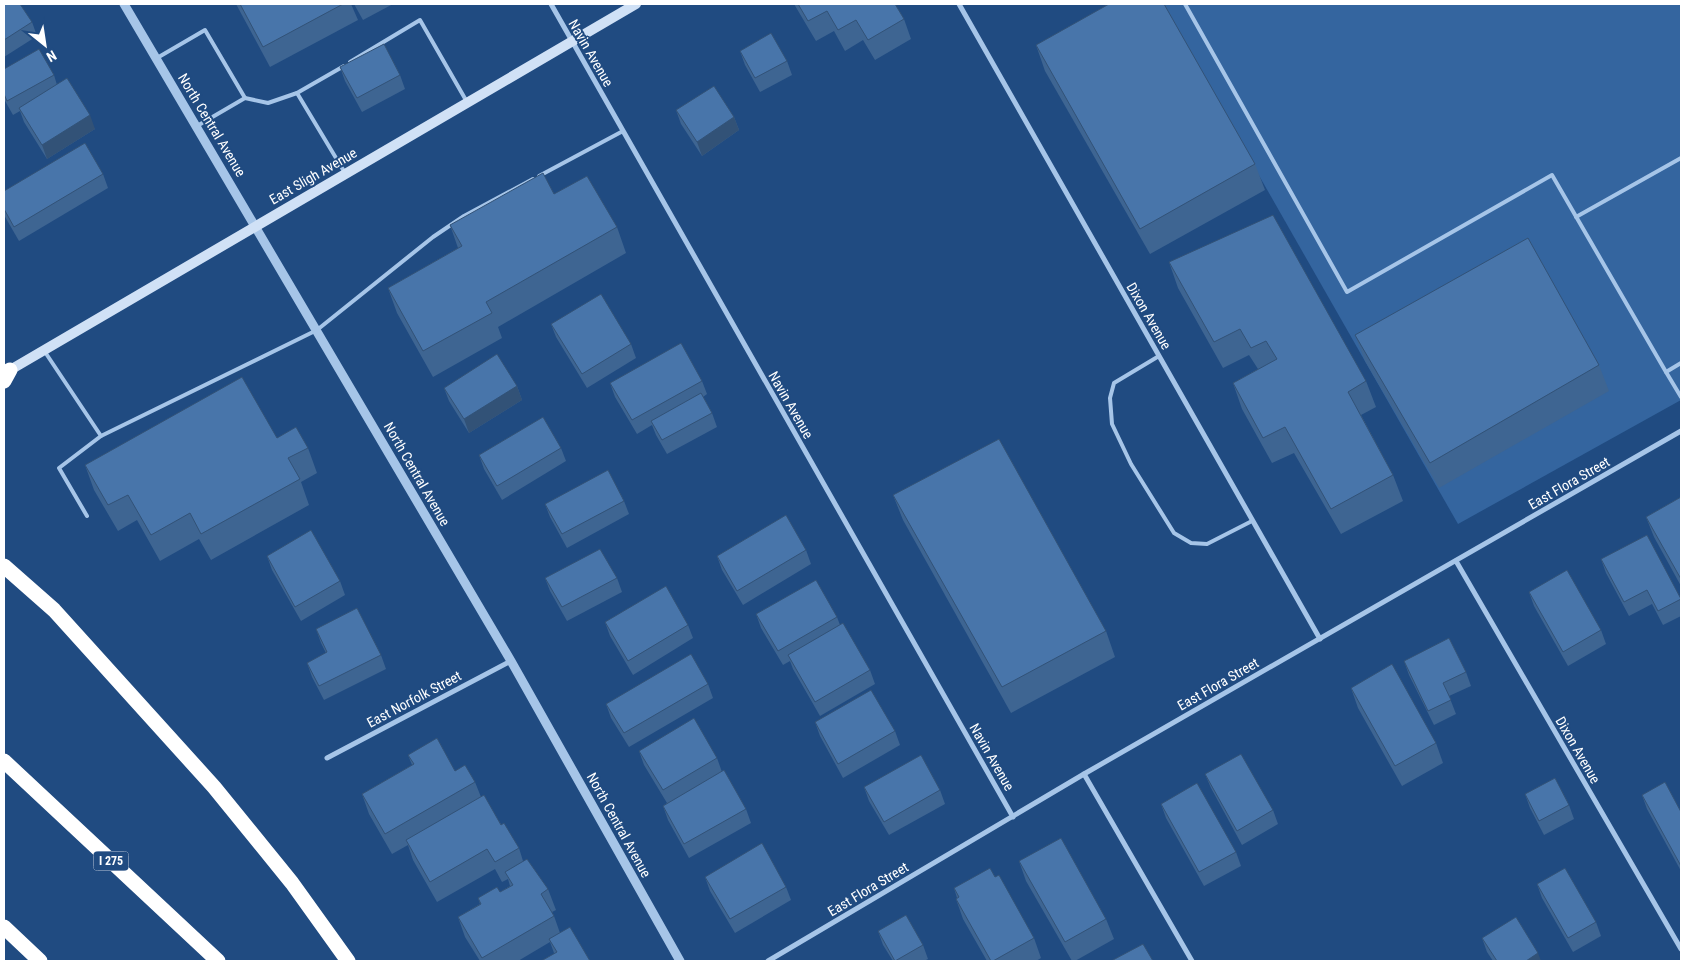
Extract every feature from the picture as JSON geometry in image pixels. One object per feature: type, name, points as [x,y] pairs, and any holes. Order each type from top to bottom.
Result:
[{"type":"highway","points":[[4,566],[54,610],[214,787],[292,883],[348,961]]},
{"type":"highway","name":"I 275","points":[[4,761],[218,961]]},
{"type":"highway","points":[[4,927],[40,961]]},
{"type":"main road","name":"East Sligh Avenue","points":[[6,375],[43,350],[571,40],[636,4]]},
{"type":"street","name":"Navin Avenue","points":[[551,4],[1013,817]]},
{"type":"street","name":"Dixon Avenue","points":[[959,4],[1320,639]]},
{"type":"street","name":"North Central Avenue","points":[[127,5],[511,661],[680,961]]},
{"type":"street","name":"East Flora Street","points":[[768,961],[1084,774],[1681,431]]},
{"type":"street","name":"Dixon Avenue","points":[[1456,561],[1681,949]]},
{"type":"street","name":"East Norfolk Street","points":[[327,758],[511,661]]},
{"type":"street","points":[[1084,774],[1192,961]]},
{"type":"lane","points":[[1185,4],[1347,292],[1552,175],[1681,397]]},
{"type":"lane","points":[[197,126],[245,98],[268,103],[297,93],[420,20],[467,102]]},
{"type":"lane","points":[[157,58],[205,30],[245,98]]},
{"type":"lane","points":[[297,93],[345,173]]},
{"type":"lane","points":[[87,516],[59,468],[101,436],[317,330],[425,243],[464,216],[623,132]]},
{"type":"lane","points":[[1576,217],[1681,158]]},
{"type":"lane","points":[[43,350],[101,436]]},
{"type":"lane","points":[[1159,356],[1114,383],[1110,398],[1112,424],[1131,464],[1174,533],[1191,543],[1207,544],[1252,521]]},
{"type":"lane","points":[[1666,372],[1681,363]]},
{"type":"shaded area","points":[[1161,4],[1681,4],[1681,400],[1458,524]]},
{"type":"building","points":[[4,4],[20,4],[32,22],[4,40]]},
{"type":"building","points":[[240,4],[343,4],[263,47]]},
{"type":"building","points":[[798,4],[895,4],[904,19],[868,40],[856,20],[838,30],[827,11],[808,21]]},
{"type":"building","points":[[1109,4],[1164,4],[1255,164],[1140,229],[1036,45]]},
{"type":"building","points":[[771,33],[787,61],[755,78],[740,51]]},
{"type":"building","points":[[384,44],[400,75],[357,98],[340,67]]},
{"type":"building","points":[[39,49],[54,75],[7,101],[4,94],[4,69]]},
{"type":"building","points":[[67,78],[90,115],[42,145],[19,108]]},
{"type":"building","points":[[714,86],[734,117],[697,142],[676,110]]},
{"type":"building","points":[[85,143],[103,174],[14,227],[4,209],[4,191]]},
{"type":"building","points":[[543,173],[554,194],[587,176],[617,227],[486,302],[492,313],[423,351],[388,288],[462,246],[450,225]]},
{"type":"building","points":[[1273,215],[1366,381],[1348,392],[1393,475],[1331,509],[1285,427],[1263,438],[1233,383],[1277,359],[1266,341],[1251,348],[1240,329],[1214,342],[1169,262]]},
{"type":"building","points":[[1528,238],[1599,365],[1430,463],[1355,335]]},
{"type":"building","points":[[601,294],[631,344],[582,374],[551,324]]},
{"type":"building","points":[[681,343],[702,381],[632,420],[610,383]]},
{"type":"building","points":[[497,354],[517,386],[464,419],[444,388]]},
{"type":"building","points":[[242,377],[277,438],[296,427],[308,448],[288,458],[300,479],[201,534],[190,513],[151,535],[128,495],[108,505],[85,465]]},
{"type":"building","points":[[701,393],[712,413],[662,440],[651,421]]},
{"type":"building","points":[[543,417],[561,448],[497,486],[479,455]]},
{"type":"building","points":[[999,439],[1106,631],[1002,687],[893,495]]},
{"type":"building","points":[[608,470],[624,501],[562,534],[545,504]]},
{"type":"building","points":[[1681,497],[1681,579],[1646,517]]},
{"type":"building","points":[[786,515],[806,550],[737,591],[717,556]]},
{"type":"building","points":[[311,530],[340,581],[295,607],[267,556]]},
{"type":"building","points":[[1647,535],[1681,599],[1658,611],[1647,590],[1624,602],[1601,559]]},
{"type":"building","points":[[600,549],[617,578],[562,607],[545,578]]},
{"type":"building","points":[[1567,570],[1601,630],[1563,652],[1529,592]]},
{"type":"building","points":[[816,580],[837,617],[778,651],[756,614]]},
{"type":"building","points":[[666,586],[688,625],[628,661],[605,622]]},
{"type":"building","points":[[357,608],[381,655],[319,686],[307,663],[327,652],[316,629]]},
{"type":"building","points":[[843,623],[870,670],[815,702],[788,655]]},
{"type":"building","points":[[1449,638],[1466,672],[1443,683],[1451,700],[1428,711],[1404,661]]},
{"type":"building","points":[[691,654],[708,684],[624,733],[606,704]]},
{"type":"building","points":[[1392,664],[1436,743],[1395,766],[1351,688]]},
{"type":"building","points":[[871,690],[895,731],[838,764],[815,722]]},
{"type":"building","points":[[694,718],[717,758],[663,790],[639,751]]},
{"type":"building","points":[[437,738],[455,771],[465,765],[475,782],[385,834],[362,794],[414,764],[408,755]]},
{"type":"building","points":[[1241,754],[1273,810],[1237,831],[1205,774]]},
{"type":"building","points":[[921,755],[940,790],[884,822],[864,787]]},
{"type":"building","points":[[724,770],[746,809],[684,844],[663,806]]},
{"type":"building","points":[[1555,778],[1569,805],[1539,821],[1525,794]]},
{"type":"building","points":[[1665,782],[1681,812],[1681,866],[1642,795]]},
{"type":"building","points":[[1197,783],[1236,852],[1199,872],[1161,804]]},
{"type":"building","points":[[484,795],[501,825],[504,823],[519,848],[495,862],[487,849],[430,882],[406,840]]},
{"type":"building","points":[[1061,838],[1106,919],[1065,942],[1019,861]]},
{"type":"building","points":[[762,843],[786,887],[730,919],[705,877]]},
{"type":"building","points":[[527,859],[548,889],[541,894],[554,916],[482,958],[458,917],[481,904],[478,898],[497,887],[500,892],[513,885],[505,872]]},
{"type":"building","points":[[990,868],[995,877],[999,875],[1034,938],[993,961],[991,961],[956,899],[959,897],[954,888]]},
{"type":"building","points":[[1565,868],[1596,922],[1568,938],[1537,884]]},
{"type":"building","points":[[906,915],[923,945],[895,961],[878,931]]},
{"type":"building","points":[[1516,917],[1538,953],[1526,961],[1497,961],[1482,938]]},
{"type":"building","points":[[570,927],[590,961],[541,961],[557,952],[549,939]]},
{"type":"building","points":[[1143,944],[1153,961],[1111,961]]}]
